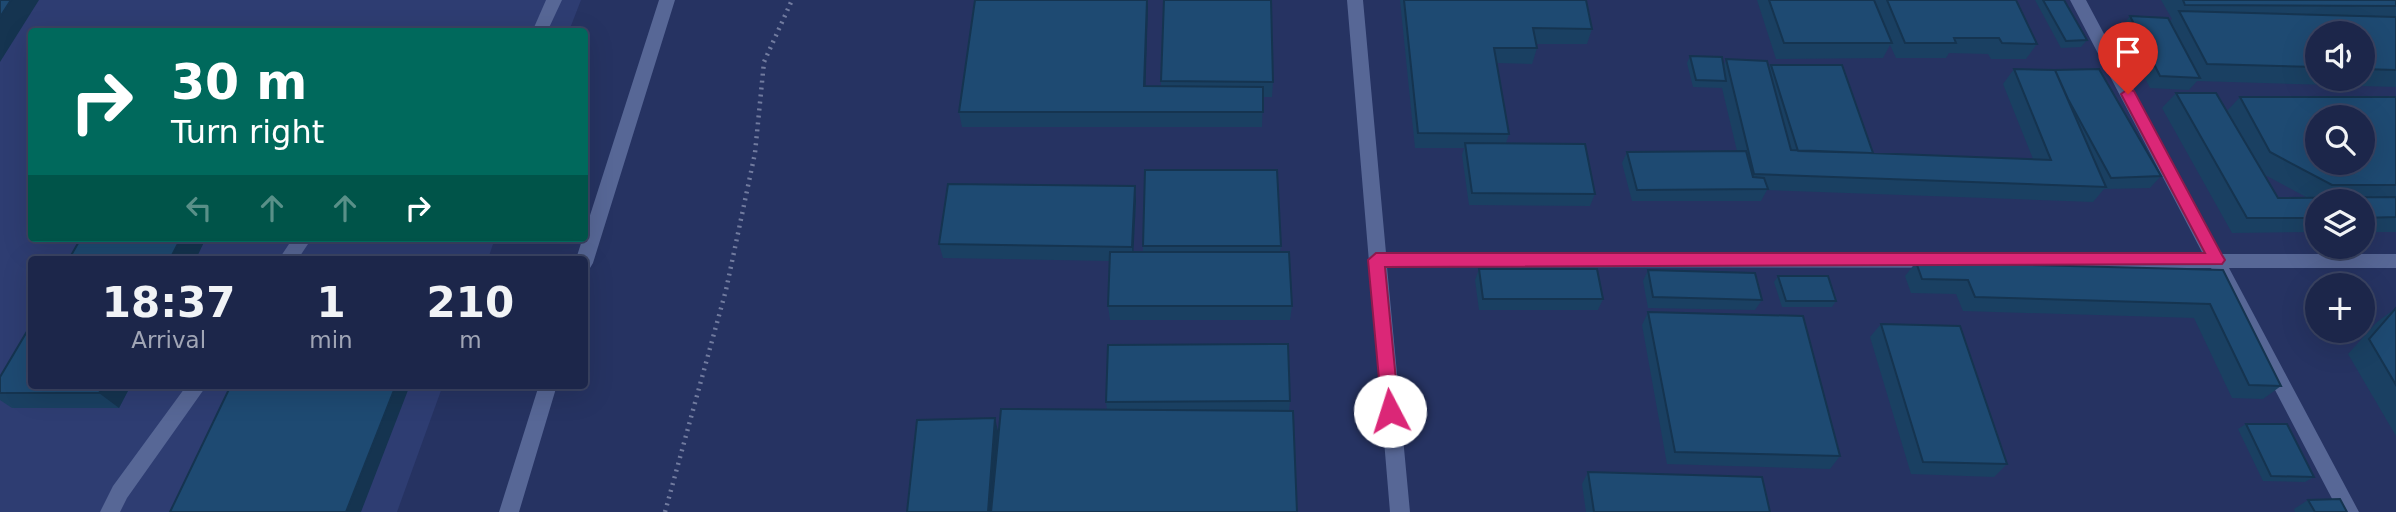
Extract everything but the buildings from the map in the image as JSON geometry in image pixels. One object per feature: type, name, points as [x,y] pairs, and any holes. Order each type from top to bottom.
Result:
[{"type":"street","points":[[542,28],[554,0]]},
{"type":"street","points":[[586,256],[667,0]]},
{"type":"street","points":[[1355,0],[1400,512]]},
{"type":"street","points":[[2078,0],[2349,512]]},
{"type":"street","points":[[1376,260],[2396,261]]},
{"type":"street","points":[[110,512],[120,492],[195,389]]},
{"type":"street","points":[[509,512],[547,389]]},
{"type":"path","points":[[665,512],[726,290],[755,153],[764,62],[792,0]]},
{"type":"shaded area","points":[[0,0],[581,0],[570,28],[28,28],[28,242],[494,242],[489,256],[28,256],[28,389],[442,389],[397,512],[0,512]]},
{"type":"route","points":[[1390,411],[1376,260],[2217,260],[2128,94]]}]
